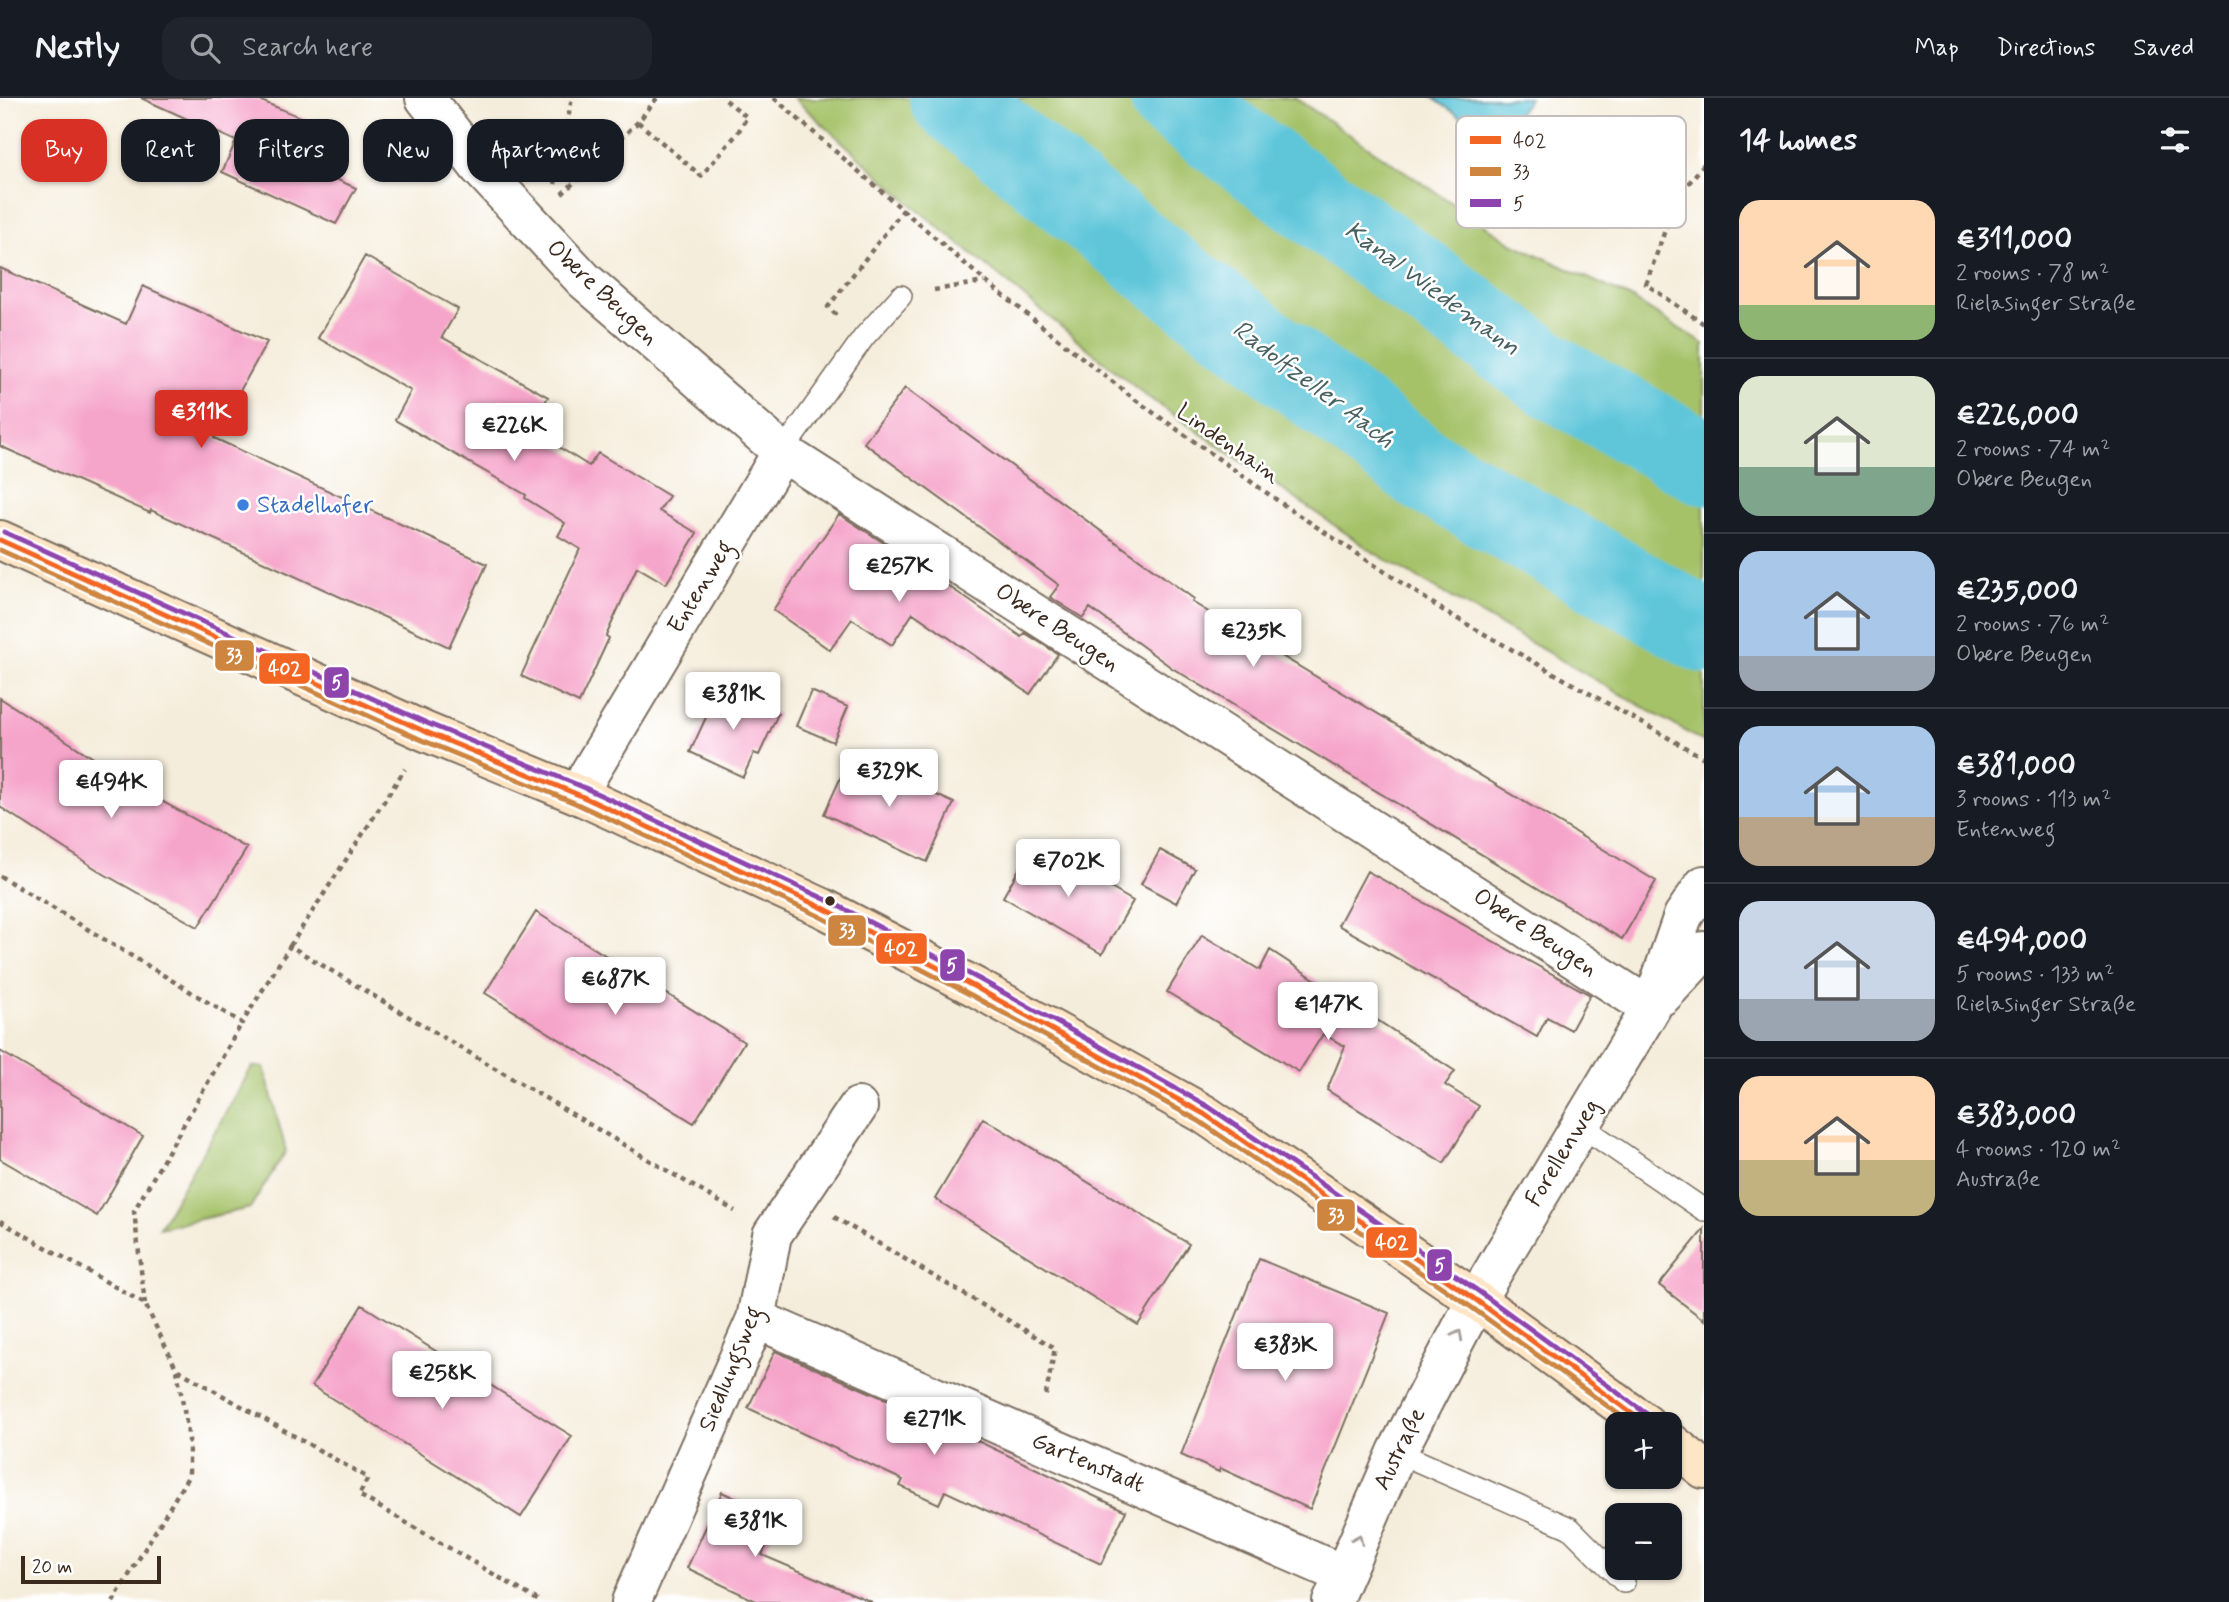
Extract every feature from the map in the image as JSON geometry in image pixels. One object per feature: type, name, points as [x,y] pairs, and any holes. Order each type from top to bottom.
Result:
[{"type":"main road","points":[[0,540],[426,732],[579,796],[823,908],[975,987],[1192,1108],[1476,1300],[1630,1412]]},
{"type":"main road","points":[[1682,1452],[1704,1469]]},
{"type":"street","name":"Obere Beugen","points":[[425,98],[479,167],[547,222],[584,280],[782,452],[1651,1008]]},
{"type":"street","name":"Entenweg","points":[[579,796],[589,774],[782,452]]},
{"type":"street","name":"Forellenweg","points":[[1651,1008],[1683,916],[1704,885]]},
{"type":"street","name":"Forellenweg","points":[[1476,1300],[1651,1008],[1704,951]]},
{"type":"street","name":"Siedlungsweg","points":[[631,1602],[756,1319],[772,1235],[858,1107]]},
{"type":"street","name":"Austraße","points":[[1337,1588],[1397,1452],[1476,1300]]},
{"type":"street","name":"Gartenstadt","points":[[756,1319],[1037,1441],[1337,1588]]},
{"type":"lane","points":[[782,452],[864,337],[901,296]]},
{"type":"lane","points":[[1580,1125],[1704,1210]]},
{"type":"lane","points":[[1397,1452],[1570,1528],[1624,1582]]},
{"type":"path","points":[[547,222],[572,98]]},
{"type":"path","points":[[547,222],[657,98]]},
{"type":"path","points":[[638,122],[701,176],[737,134],[747,117],[723,98]]},
{"type":"path","name":"Lindenhain","points":[[774,98],[985,281],[1148,409],[1291,510],[1449,614],[1704,758]]},
{"type":"path","points":[[1686,186],[1704,164]]},
{"type":"path","points":[[864,337],[828,307],[904,209]]},
{"type":"path","points":[[1666,228],[1646,284],[1704,324]]},
{"type":"path","points":[[901,296],[985,281]]},
{"type":"path","points":[[113,1602],[189,1475],[189,1439],[177,1370],[145,1304],[134,1211],[242,1023],[387,799],[426,732]]},
{"type":"path","points":[[0,876],[242,1023]]},
{"type":"path","points":[[290,946],[772,1235]]},
{"type":"path","points":[[800,1196],[1055,1348],[1037,1441]]},
{"type":"path","points":[[0,1221],[145,1304]]},
{"type":"path","points":[[177,1370],[368,1478],[359,1495],[541,1602]]},
{"type":"green space","points":[[794,98],[1295,98],[1456,206],[1456,228],[1490,228],[1512,243],[1629,297],[1704,344],[1704,742],[1376,554],[1145,395],[913,206]]},
{"type":"green space","points":[[252,1067],[264,1067],[286,1151],[250,1208],[159,1228]]},
{"type":"water","points":[[1433,98],[1529,98],[1517,116],[1459,116]]},
{"type":"building","points":[[141,98],[254,98],[305,119],[234,119],[234,140],[220,134],[220,119],[187,119]]},
{"type":"building","points":[[234,145],[234,177],[222,172]]},
{"type":"building","points":[[244,182],[342,182],[356,188],[336,224]]},
{"type":"building","points":[[365,256],[458,309],[442,337],[548,397],[530,429],[589,466],[598,453],[669,496],[659,511],[697,533],[666,584],[637,567],[579,703],[521,676],[580,549],[558,536],[565,523],[525,498],[526,495],[395,420],[411,391],[318,338]]},
{"type":"building","points":[[0,268],[126,324],[143,286],[267,342],[214,438],[487,564],[449,647],[151,510],[150,513],[0,446]]},
{"type":"building","points":[[905,388],[1194,599],[1192,602],[1656,881],[1622,939],[1172,668],[1090,608],[1083,618],[1050,597],[1059,585],[864,443]]},
{"type":"building","points":[[839,514],[1022,637],[1025,633],[1058,654],[1030,694],[913,613],[892,645],[852,619],[830,650],[773,610]]},
{"type":"building","points":[[720,687],[778,714],[759,755],[754,753],[743,777],[690,752]]},
{"type":"building","points":[[811,691],[848,707],[833,742],[796,726]]},
{"type":"building","points":[[0,698],[154,797],[247,848],[198,927],[104,874],[0,807]]},
{"type":"building","points":[[851,755],[954,803],[927,862],[824,814]]},
{"type":"building","points":[[1034,843],[1133,901],[1102,954],[1003,897]]},
{"type":"building","points":[[1160,850],[1195,869],[1176,903],[1141,884]]},
{"type":"building","points":[[1367,871],[1590,995],[1571,1030],[1547,1017],[1537,1037],[1338,925]]},
{"type":"building","points":[[536,912],[744,1042],[694,1123],[485,993]]},
{"type":"building","points":[[1202,935],[1260,970],[1270,950],[1455,1071],[1445,1085],[1479,1106],[1444,1163],[1327,1090],[1345,1046],[1323,1034],[1299,1072],[1167,992]]},
{"type":"building","points":[[0,1051],[143,1136],[97,1216],[0,1159]]},
{"type":"building","points":[[983,1118],[1189,1244],[1138,1325],[935,1199]]},
{"type":"building","points":[[1704,1229],[1704,1320],[1659,1285]]},
{"type":"building","points":[[1259,1259],[1389,1313],[1310,1509],[1220,1468],[1219,1472],[1181,1455]]},
{"type":"building","points":[[362,1305],[572,1436],[521,1517],[312,1386]]},
{"type":"building","points":[[775,1351],[931,1419],[1126,1511],[1101,1564],[945,1491],[939,1504],[900,1486],[903,1480],[748,1408]]},
{"type":"building","points":[[722,1492],[779,1519],[762,1555],[872,1602],[758,1602],[687,1568]]},
{"type":"waterway","name":"Radolfzeller Aach","points":[[951,98],[1158,266],[1424,470],[1704,631]]},
{"type":"waterway","name":"Kanal Wiedemann","points":[[1172,98],[1551,376],[1704,463]]},
{"type":"transit line","name":"5","points":[[4,532],[429,724],[583,787],[827,900],[979,979],[1209,1107],[1481,1293],[1644,1412]]},
{"type":"transit line","name":"402","points":[[0,540],[426,732],[579,795],[823,908],[975,987],[1204,1114],[1476,1300],[1630,1412]]},
{"type":"transit line","name":"33","points":[[0,550],[422,740],[575,803],[819,916],[971,995],[1199,1121],[1471,1307],[1615,1412]]},
{"type":"place","name":"Stadelhofer","points":[[243,505]]}]
